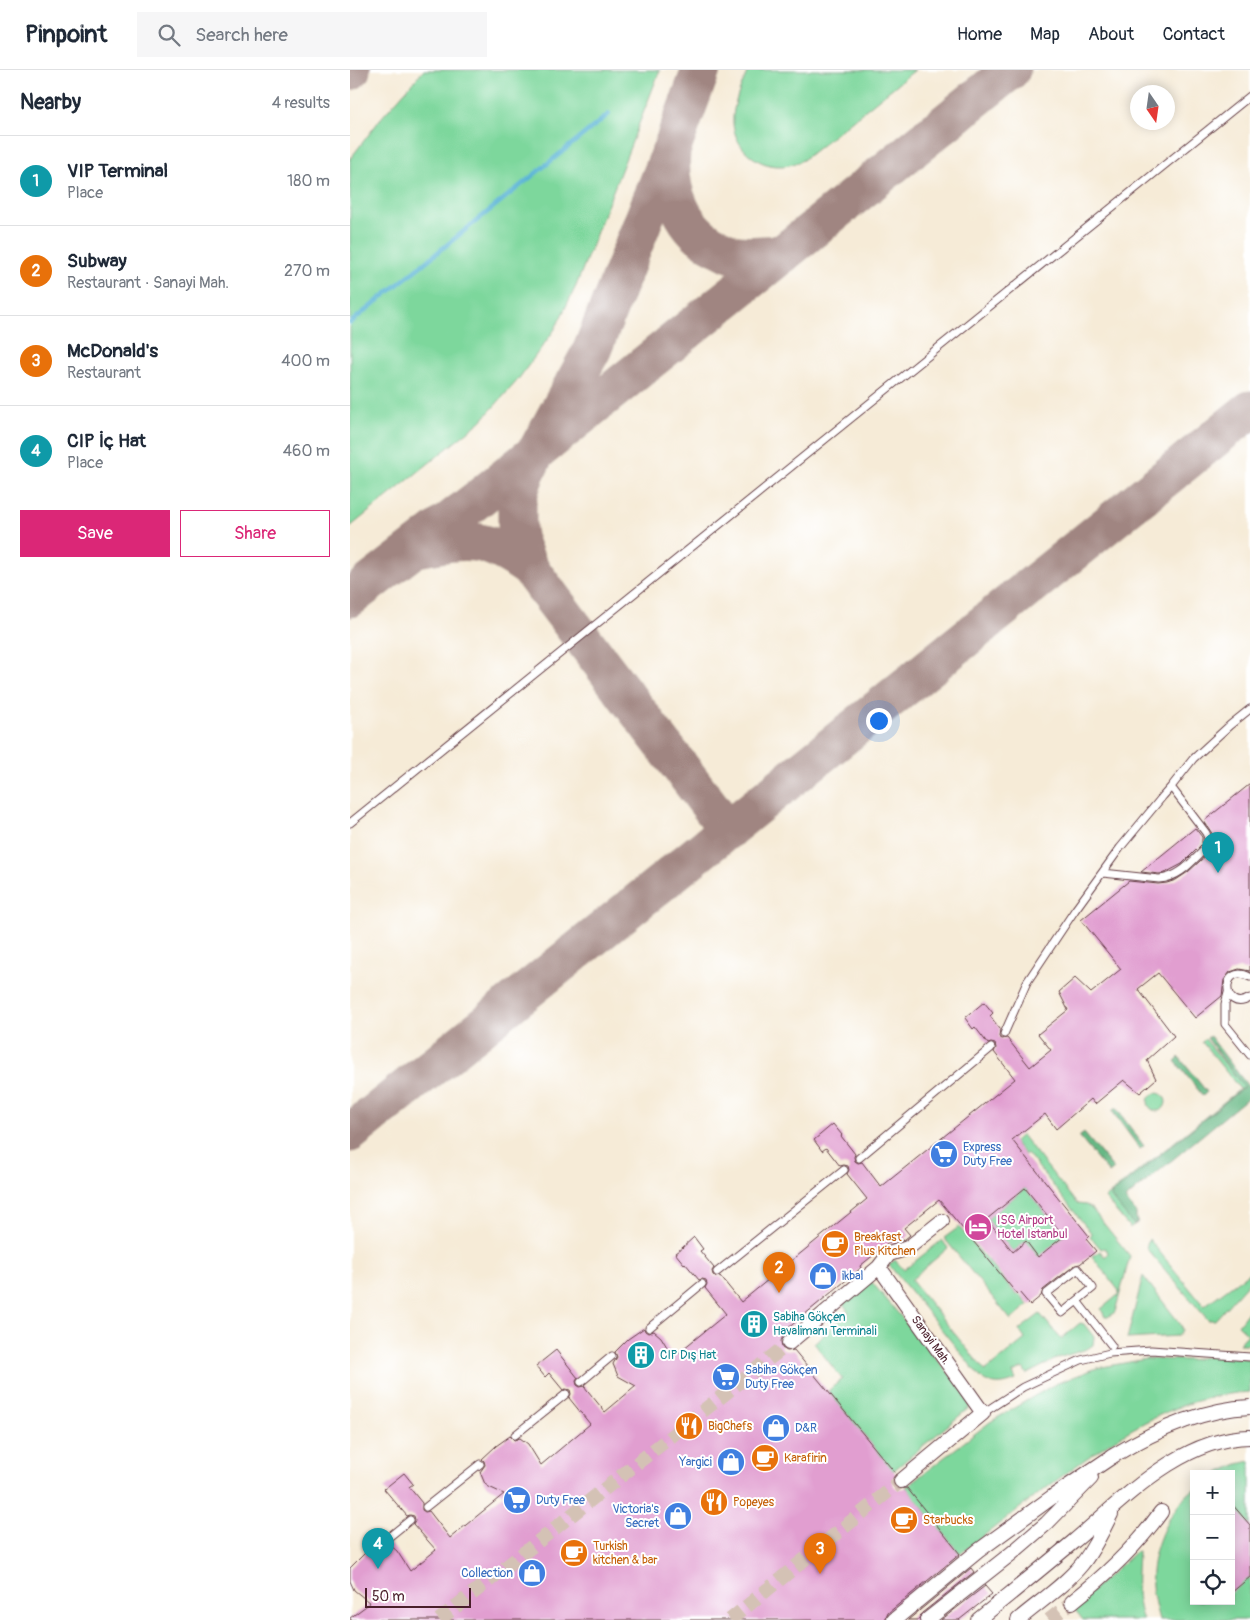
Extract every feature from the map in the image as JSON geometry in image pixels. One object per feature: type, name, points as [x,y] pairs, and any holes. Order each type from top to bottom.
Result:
[{"type":"street","points":[[789,1343],[879,1267],[889,1254],[908,1248],[942,1221]]},
{"type":"street","name":"Sanayi Mah.","points":[[879,1267],[984,1414]]},
{"type":"street","points":[[894,1620],[978,1551],[1054,1496],[1142,1438],[1201,1416],[1250,1407]]},
{"type":"street","points":[[901,1481],[984,1414]]},
{"type":"street","points":[[978,1620],[1164,1468],[1188,1453],[1206,1445],[1250,1437]]},
{"type":"street","points":[[927,1620],[1047,1523],[1113,1456]]},
{"type":"street","points":[[1018,1620],[1081,1565],[1090,1553],[1115,1507]]},
{"type":"street","points":[[1072,1602],[1124,1558],[1161,1512]]},
{"type":"lane","points":[[350,823],[1250,96]]},
{"type":"lane","points":[[1004,1034],[1027,982],[1120,848],[1172,787],[1193,759],[1250,709]]},
{"type":"lane","points":[[1103,873],[1167,879],[1177,875],[1207,847],[1209,838],[1172,787]]},
{"type":"lane","points":[[1248,975],[1239,974],[1233,976],[1229,981],[1225,1004],[1225,1024],[1250,1055]]},
{"type":"lane","points":[[1228,993],[1234,1000],[1240,1002],[1250,998]]},
{"type":"lane","points":[[859,1158],[991,1048]]},
{"type":"lane","points":[[717,1272],[844,1170]]},
{"type":"lane","points":[[1078,1269],[1093,1288],[1078,1301],[1062,1313],[1046,1294],[1078,1269]]},
{"type":"lane","points":[[649,1328],[702,1284]]},
{"type":"lane","points":[[1078,1301],[1112,1346]]},
{"type":"lane","points":[[984,1414],[1023,1387],[1081,1360],[1110,1353],[1151,1350],[1250,1357]]},
{"type":"lane","points":[[581,1382],[612,1356]]},
{"type":"lane","points":[[515,1435],[566,1394]]},
{"type":"lane","points":[[426,1508],[480,1464]]},
{"type":"lane","points":[[384,1542],[410,1520]]},
{"type":"green space","points":[[424,70],[660,70],[576,286],[555,329],[517,381],[481,421],[350,527],[350,159],[382,117]]},
{"type":"green space","points":[[748,70],[915,70],[803,160],[781,166],[762,163],[754,158],[740,145],[736,136],[733,127],[735,105]]},
{"type":"green space","points":[[1210,1036],[1250,1089],[1250,1096],[1125,1199],[1136,1213],[1136,1224],[1133,1224],[1111,1195],[1244,1087],[1207,1038]]},
{"type":"green space","points":[[1205,1039],[1250,1094],[1120,1200],[1138,1222],[1130,1228],[1105,1198],[1240,1089],[1202,1042]]},
{"type":"green space","points":[[1179,1057],[1207,1092],[1203,1096],[1175,1061]]},
{"type":"green space","points":[[1157,1093],[1163,1096],[1166,1102],[1163,1108],[1157,1111],[1151,1108],[1148,1102],[1151,1096]]},
{"type":"green space","points":[[1116,1108],[1144,1146],[1140,1149],[1112,1111]]},
{"type":"green space","points":[[1084,1133],[1114,1169],[1109,1173],[1079,1137]]},
{"type":"green space","points":[[1022,1135],[1077,1204],[1086,1205],[1092,1209],[1130,1256],[1115,1312],[1108,1317],[1105,1317],[1101,1309],[1118,1295],[1119,1291],[1092,1256],[1100,1251],[1106,1256],[1108,1254],[1107,1250],[1101,1249],[1090,1236],[1092,1234],[1027,1153],[1025,1155],[1014,1142]]},
{"type":"green space","points":[[1025,1188],[1064,1236],[1039,1257],[1026,1241],[1013,1252],[987,1219]]},
{"type":"green space","points":[[959,1227],[1017,1295],[1019,1294],[1028,1305],[1011,1320],[944,1238]]},
{"type":"green space","points":[[1149,1239],[1204,1306],[1250,1272],[1250,1281],[1215,1320],[1208,1320],[1146,1248]]},
{"type":"green space","points":[[942,1240],[948,1248],[911,1280],[985,1371],[1025,1339],[1019,1330],[1040,1314],[1061,1339],[1080,1323],[1084,1324],[1094,1337],[1093,1345],[1087,1349],[1058,1358],[1027,1374],[1023,1368],[1013,1373],[1016,1380],[1006,1383],[994,1384],[981,1378],[889,1265],[895,1260],[904,1270]]},
{"type":"green space","points":[[1143,1276],[1181,1325],[1182,1330],[1178,1336],[1127,1339]]},
{"type":"green space","points":[[870,1280],[963,1390],[970,1407],[893,1471],[828,1391],[842,1379],[814,1343],[849,1313],[843,1303]]},
{"type":"green space","points":[[1250,1309],[1250,1344],[1239,1344],[1248,1334],[1238,1325]]},
{"type":"green space","points":[[1212,1356],[1250,1359],[1250,1392],[1222,1395],[1195,1402],[1145,1422],[1121,1435],[1030,1500],[960,1554],[906,1487],[990,1422],[1055,1384],[1097,1368],[1146,1359],[1189,1360]]},
{"type":"green space","points":[[1250,1461],[1250,1620],[1159,1620],[1152,1586],[1152,1573],[1157,1546],[1168,1520],[1190,1493],[1190,1605],[1235,1605],[1235,1470],[1225,1470]]},
{"type":"green space","points":[[1135,1552],[1138,1552],[1137,1590],[1139,1608],[1143,1620],[1083,1620],[1074,1607]]},
{"type":"building","name":"Sabiha Gökçen Havalimanı Terminali","points":[[1250,784],[1250,971],[1239,969],[1230,972],[1224,980],[1222,996],[1195,1018],[1158,973],[1138,989],[1174,1036],[1147,1060],[1156,1079],[1140,1093],[1124,1080],[1095,1104],[1091,1099],[1056,1129],[1045,1114],[1012,1140],[1089,1236],[1086,1239],[1096,1251],[1043,1290],[1041,1296],[1030,1305],[1019,1292],[1017,1294],[939,1200],[904,1228],[910,1235],[904,1240],[893,1244],[891,1241],[781,1334],[783,1336],[781,1341],[782,1348],[787,1351],[794,1350],[896,1474],[893,1478],[894,1486],[898,1489],[907,1488],[960,1554],[888,1613],[885,1620],[350,1620],[350,1618],[370,1603],[354,1590],[350,1581],[350,1568],[365,1553],[379,1543],[383,1546],[389,1544],[397,1551],[410,1571],[436,1550],[413,1524],[414,1516],[407,1516],[384,1489],[404,1473],[413,1484],[409,1487],[422,1503],[422,1510],[425,1512],[429,1511],[450,1538],[504,1494],[485,1484],[480,1472],[485,1465],[482,1459],[496,1446],[510,1436],[514,1440],[520,1438],[528,1444],[541,1465],[590,1424],[569,1398],[570,1390],[563,1390],[549,1373],[545,1377],[536,1366],[556,1350],[578,1378],[576,1381],[577,1385],[580,1387],[584,1386],[605,1412],[636,1386],[618,1376],[613,1364],[617,1357],[615,1352],[628,1339],[644,1328],[648,1333],[654,1331],[661,1337],[673,1357],[726,1314],[705,1288],[706,1280],[699,1280],[675,1253],[694,1237],[703,1249],[700,1251],[714,1268],[712,1271],[713,1275],[716,1277],[720,1276],[741,1302],[867,1199],[847,1174],[848,1166],[840,1166],[826,1148],[822,1151],[814,1140],[833,1124],[855,1154],[855,1161],[858,1163],[862,1162],[881,1187],[1015,1079],[994,1052],[995,1044],[988,1044],[975,1027],[973,1029],[965,1018],[984,1002],[993,1013],[990,1016],[1000,1029],[999,1037],[1002,1039],[1007,1038],[1030,1067],[1051,1050],[1038,1034],[1068,1010],[1059,992],[1075,978],[1091,993],[1121,969],[1081,920],[1129,881],[1167,883],[1176,880],[1188,872],[1213,847],[1213,835],[1204,821]],"holes":[[[1025,1188],[1064,1236],[1038,1257],[1026,1241],[1013,1252],[987,1219]]]},
{"type":"building","points":[[1195,828],[1202,837],[1202,844],[1182,864],[1165,873],[1141,872]]},
{"type":"building","points":[[1235,1508],[1250,1525],[1250,1577],[1235,1590]]},
{"type":"building","points":[[971,1568],[974,1572],[922,1613],[918,1620],[908,1620]]},
{"type":"building","points":[[985,1586],[992,1594],[959,1620],[941,1620]]},
{"type":"waterway","points":[[350,323],[609,114]]},
{"type":"taxiway","points":[[701,70],[592,350],[526,472],[517,502],[517,530],[520,546],[529,568],[728,830]]},
{"type":"taxiway","points":[[350,598],[478,499],[1011,70]]},
{"type":"taxiway","points":[[671,153],[672,181],[680,208],[695,230],[706,240],[733,254],[751,256],[783,254]]},
{"type":"taxiway","points":[[350,1133],[1250,410]]},
{"type":"taxiway","points":[[417,548],[450,542],[476,542],[500,550],[529,568]]},
{"type":"tunnel","points":[[439,1620],[789,1343]]},
{"type":"tunnel","points":[[730,1620],[901,1481]]},
{"type":"tunnel","points":[[1049,1620],[1072,1602]]},
{"type":"place","name":"VIP Terminal","points":[[1218,873]]},
{"type":"place","name":"Express Duty Free","points":[[944,1154]]},
{"type":"place","name":"ISG Airport Hotel Istanbul","points":[[978,1227]]},
{"type":"place","name":"Breakfast Plus Kitchen","points":[[835,1244]]},
{"type":"place","name":"ikbal","points":[[823,1276]]},
{"type":"place","name":"Subway","points":[[779,1293]]},
{"type":"place","name":"Sabiha Gökçen Havalimanı Terminali","points":[[754,1324]]},
{"type":"place","name":"CIP Dış Hat","points":[[641,1355]]},
{"type":"place","name":"Sabiha Gökçen Duty Free","points":[[726,1377]]},
{"type":"place","name":"BigChefs","points":[[689,1426]]},
{"type":"place","name":"D&R","points":[[776,1428]]},
{"type":"place","name":"Karafirin","points":[[765,1458]]},
{"type":"place","name":"Yargici","points":[[731,1462]]},
{"type":"place","name":"Duty Free","points":[[517,1500]]},
{"type":"place","name":"Popeyes","points":[[714,1502]]},
{"type":"place","name":"Victoria's Secret","points":[[678,1516]]},
{"type":"place","name":"Starbucks","points":[[904,1520]]},
{"type":"place","name":"Turkish kitchen & bar","points":[[574,1553]]},
{"type":"place","name":"CIP İç Hat","points":[[378,1569]]},
{"type":"place","name":"Collection","points":[[532,1573]]},
{"type":"place","name":"McDonald's","points":[[820,1574]]}]
